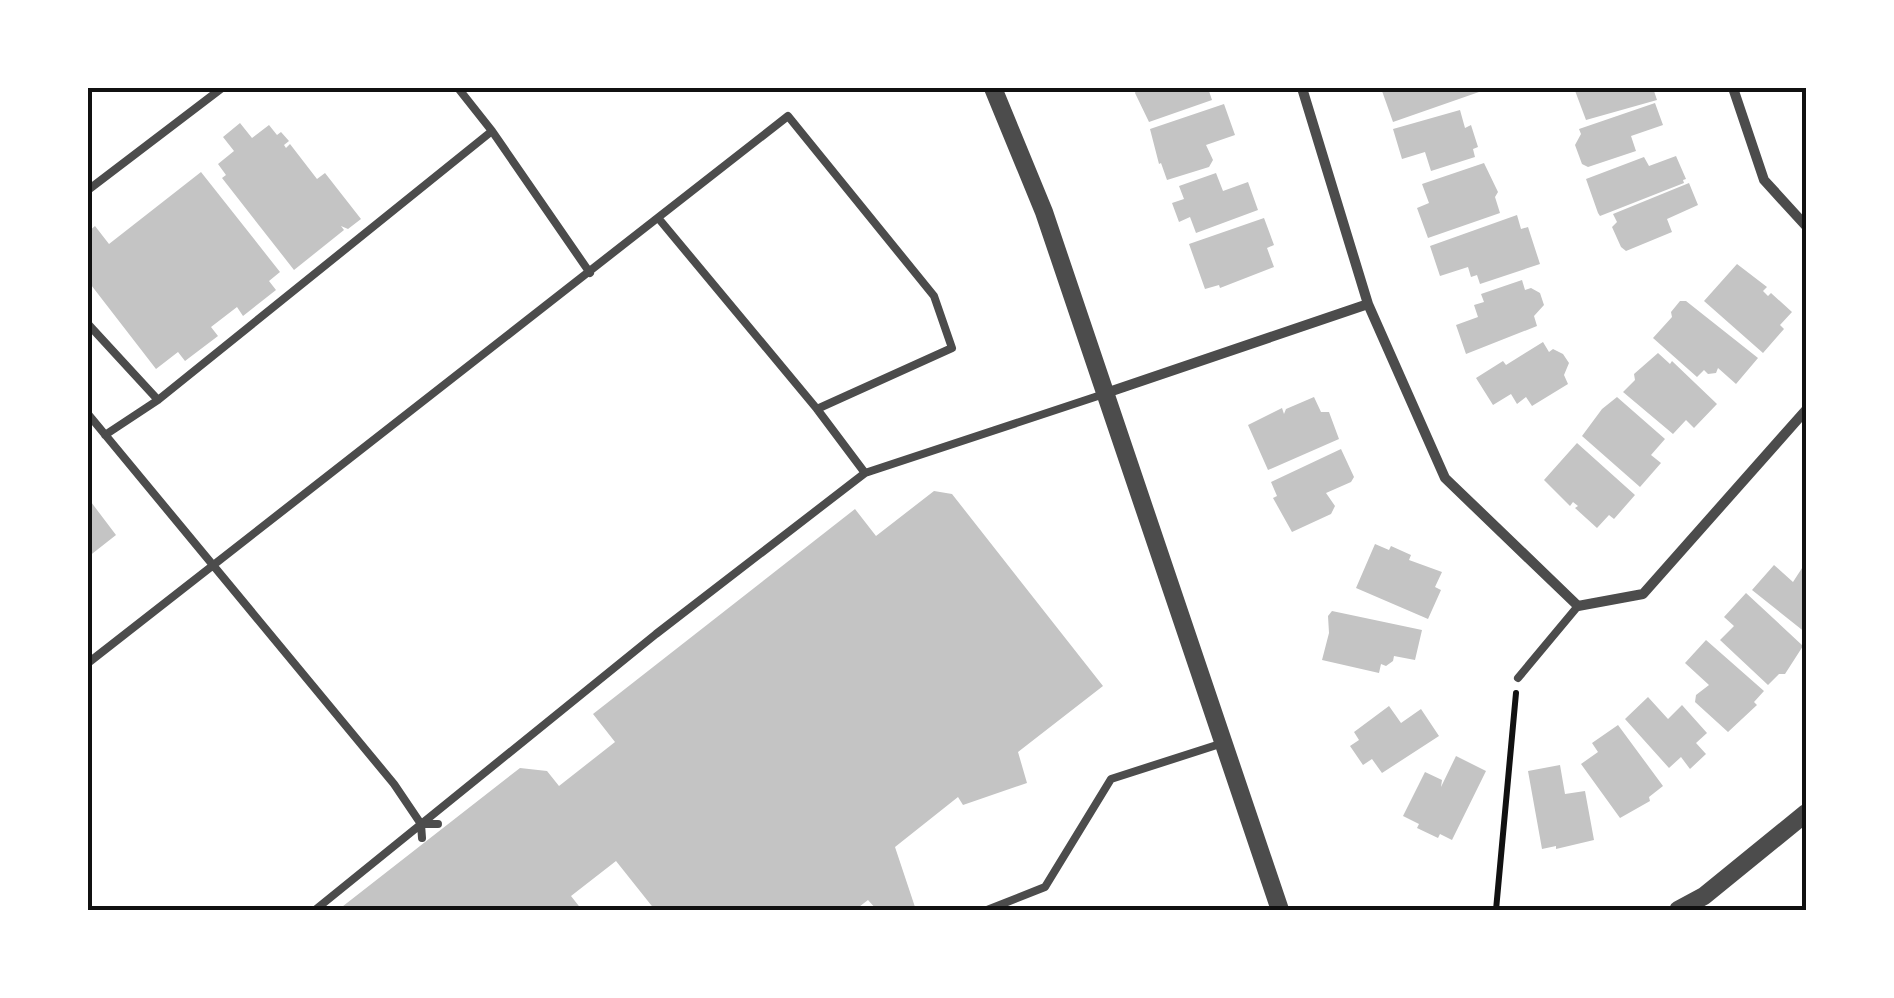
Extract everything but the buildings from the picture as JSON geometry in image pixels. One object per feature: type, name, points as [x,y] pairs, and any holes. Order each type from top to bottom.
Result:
[{"type":"street","points":[[993,88],[1044,212],[1280,910]]},
{"type":"street","points":[[1302,88],[1368,304],[1444,478],[1578,606],[1643,594],[1806,410]]},
{"type":"street","points":[[1734,88],[1764,180],[1806,226]]},
{"type":"street","points":[[1106,393],[1368,304]]},
{"type":"street","points":[[1678,910],[1704,896],[1806,813]]},
{"type":"lane","points":[[88,190],[222,88]]},
{"type":"lane","points":[[458,88],[590,273]]},
{"type":"lane","points":[[88,662],[788,116],[934,296],[952,348],[817,409]]},
{"type":"lane","points":[[105,435],[158,400],[492,131]]},
{"type":"lane","points":[[659,219],[817,409],[865,473]]},
{"type":"lane","points":[[88,324],[158,400]]},
{"type":"lane","points":[[314,910],[656,634],[865,473],[1106,393]]},
{"type":"lane","points":[[88,414],[394,784],[422,824],[422,838]]},
{"type":"lane","points":[[1518,678],[1578,606]]},
{"type":"lane","points":[[987,910],[1044,887],[1110,779],[1222,744]]},
{"type":"lane","points":[[422,824],[438,824]]},
{"type":"path","points":[[1496,910],[1518,678]]}]
